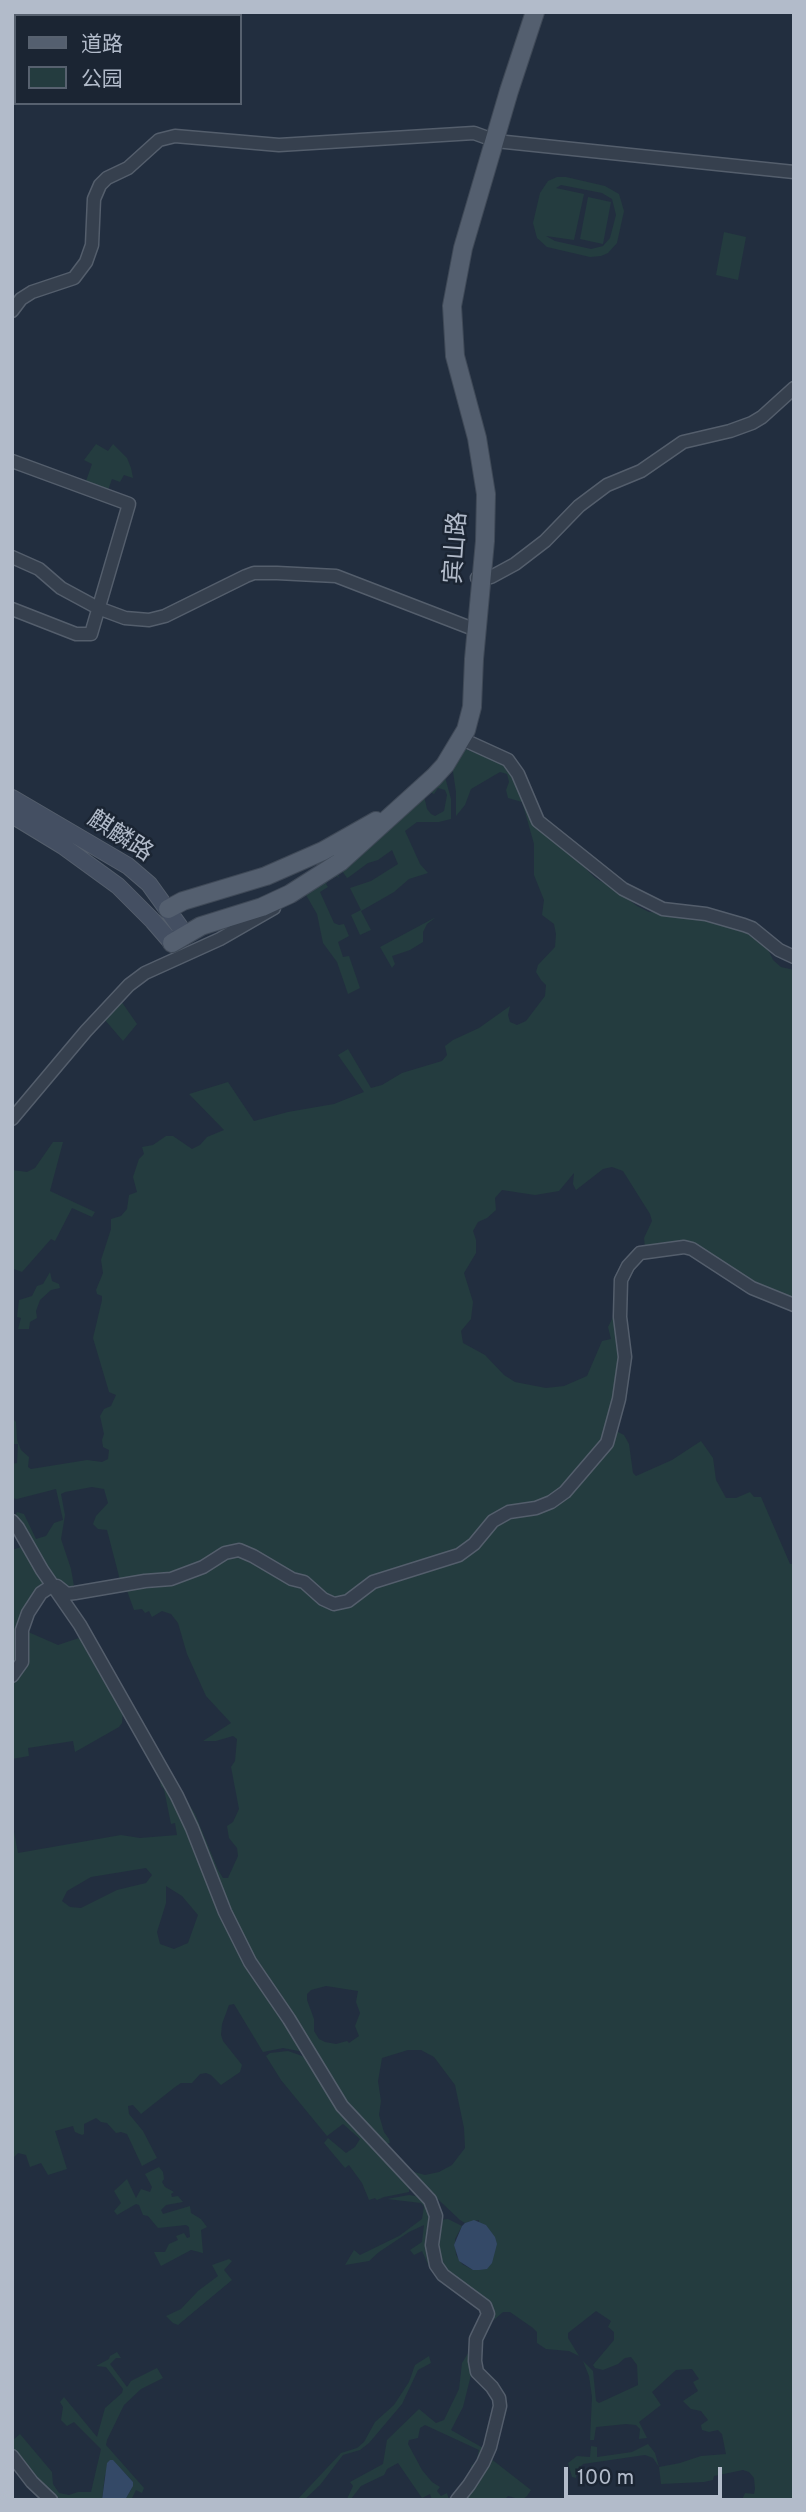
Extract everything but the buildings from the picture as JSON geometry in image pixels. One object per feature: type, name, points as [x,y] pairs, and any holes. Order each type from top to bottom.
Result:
[{"type":"main road","name":"宾山路","points":[[168,909],[183,901],[245,884],[323,851],[387,814],[440,762],[461,728],[466,705],[482,524],[479,470],[450,358],[446,315],[455,260],[494,139],[510,75],[533,12]]},
{"type":"main road","name":"宾山路","points":[[178,939],[201,926],[290,894],[340,862],[434,776],[462,739],[472,707],[473,629]]},
{"type":"main road","name":"麒麟路","points":[[12,798],[128,866],[149,884],[168,909],[178,939]]},
{"type":"main road","name":"麒麟路","points":[[12,815],[63,846],[118,886],[153,921],[178,939]]},
{"type":"street","points":[[12,311],[32,292],[74,278],[86,262],[92,245],[94,199],[100,186],[107,178],[128,168],[159,140],[183,136],[245,144],[279,145],[474,133],[494,139],[794,172]]},
{"type":"street","points":[[479,578],[491,577],[515,564],[545,541],[601,488],[641,471],[683,442],[752,423],[794,388]]},
{"type":"street","points":[[12,461],[129,504],[92,632],[87,636],[76,634],[12,609]]},
{"type":"street","points":[[12,557],[38,569],[61,588],[98,608],[125,618],[149,620],[172,614],[254,573],[330,575],[473,629]]},
{"type":"street","points":[[462,739],[508,760],[518,774],[538,821],[623,889],[642,901],[663,909],[706,914],[744,925],[779,950],[794,957]]},
{"type":"street","points":[[12,1119],[86,1031],[129,985],[145,973],[189,955],[253,921],[280,904],[290,894]]},
{"type":"street","points":[[15,1524],[45,1571],[58,1588],[67,1594],[171,1579],[203,1567],[225,1553],[239,1550],[292,1579],[303,1582],[323,1599],[334,1604],[348,1601],[373,1582],[460,1555],[474,1544],[493,1521],[509,1512],[536,1508],[551,1502],[565,1492],[607,1443],[619,1399],[625,1357],[620,1317],[621,1280],[628,1266],[640,1253],[674,1248],[692,1249],[752,1287],[794,1305]]},
{"type":"street","points":[[15,1524],[42,1570],[80,1625],[177,1796],[225,1912],[250,1962],[289,2019],[342,2106],[430,2200],[436,2216],[432,2245],[436,2265],[443,2275],[485,2306],[488,2314],[473,2350],[477,2372],[492,2387],[499,2398],[500,2406],[490,2447],[469,2485],[457,2500]]},
{"type":"street","points":[[12,1676],[22,1662],[22,1630],[28,1613],[41,1593],[53,1585]]},
{"type":"street","points":[[12,2456],[32,2482],[51,2500]]},
{"type":"green space","points":[[566,177],[605,186],[619,194],[624,211],[617,243],[608,253],[590,257],[547,247],[537,238],[533,223],[540,193],[548,181]],"holes":[[[561,185],[602,193],[612,199],[616,215],[610,238],[603,246],[591,249],[555,241],[546,236],[574,240],[584,194],[556,188]]]},
{"type":"green space","points":[[588,197],[611,202],[603,244],[580,239]]},
{"type":"green space","points":[[724,232],[746,237],[738,280],[716,275]]},
{"type":"green space","points":[[96,444],[108,451],[113,444],[127,458],[133,478],[124,475],[120,482],[112,479],[107,493],[85,484],[92,464],[84,460]]},
{"type":"green space","points":[[463,748],[510,767],[528,806],[595,878],[649,912],[678,914],[745,927],[766,945],[773,960],[781,967],[794,970],[794,1301],[771,1293],[700,1250],[645,1247],[644,1238],[652,1221],[650,1214],[623,1171],[612,1167],[603,1169],[576,1190],[573,1184],[574,1173],[559,1191],[535,1195],[502,1190],[495,1198],[496,1210],[478,1222],[473,1231],[476,1253],[464,1273],[473,1302],[471,1319],[461,1331],[463,1343],[485,1355],[504,1375],[515,1382],[546,1388],[564,1386],[587,1376],[602,1341],[611,1339],[608,1327],[614,1315],[623,1356],[610,1430],[551,1500],[509,1510],[472,1543],[334,1602],[239,1548],[189,1571],[120,1580],[107,1530],[98,1529],[93,1524],[96,1516],[108,1503],[104,1489],[92,1487],[65,1492],[61,1494],[65,1515],[61,1539],[71,1569],[74,1586],[72,1591],[54,1576],[14,1518],[17,1512],[24,1514],[36,1539],[46,1536],[54,1523],[63,1520],[56,1489],[12,1498],[12,1464],[17,1463],[18,1444],[12,1444],[12,1418],[16,1422],[17,1440],[21,1450],[29,1457],[28,1467],[31,1469],[87,1460],[102,1462],[108,1459],[109,1450],[103,1447],[104,1434],[100,1416],[104,1409],[111,1406],[116,1395],[109,1392],[93,1338],[102,1300],[96,1290],[103,1273],[101,1260],[111,1229],[111,1219],[121,1216],[127,1209],[129,1195],[137,1192],[133,1177],[139,1159],[144,1154],[142,1147],[153,1145],[166,1136],[173,1136],[192,1149],[207,1137],[224,1130],[189,1094],[228,1082],[254,1121],[334,1104],[364,1092],[338,1055],[348,1049],[371,1088],[402,1073],[442,1061],[447,1055],[445,1046],[479,1028],[510,1006],[510,1022],[517,1025],[526,1021],[545,996],[546,985],[536,972],[538,965],[555,947],[556,934],[554,924],[542,915],[544,900],[534,875],[534,844],[522,802],[508,798],[507,774],[500,772],[471,789],[465,805],[456,816],[452,765]]},
{"type":"green space","points":[[445,777],[451,799],[451,819],[417,822],[405,831],[420,864],[428,873],[409,879],[394,892],[361,911],[371,930],[360,935],[351,915],[361,910],[350,888],[371,881],[398,864],[392,850],[347,878],[340,868],[424,796],[431,814],[435,816],[444,811],[447,795],[445,790],[438,788],[434,794],[427,791]]},
{"type":"green space","points":[[333,872],[338,874],[339,878],[337,876],[329,880],[326,884],[328,887],[320,892],[334,923],[344,924],[349,936],[338,942],[343,957],[349,956],[360,988],[348,994],[337,962],[323,943],[317,914],[306,895]]},
{"type":"green space","points":[[436,917],[427,924],[423,932],[423,942],[392,956],[395,964],[392,968],[380,947]]},
{"type":"green space","points":[[121,1001],[137,1024],[123,1041],[105,1020]]},
{"type":"green space","points":[[53,1142],[63,1142],[50,1191],[95,1212],[92,1217],[72,1208],[55,1241],[51,1239],[22,1272],[14,1269],[12,1273],[12,1170],[27,1172],[35,1168]]},
{"type":"green space","points":[[50,1272],[52,1281],[59,1284],[60,1288],[51,1290],[40,1300],[36,1311],[37,1318],[30,1322],[29,1329],[18,1329],[21,1318],[17,1317],[19,1300],[32,1296]]},
{"type":"green space","points":[[614,1430],[624,1435],[629,1444],[633,1473],[636,1476],[672,1460],[701,1441],[713,1458],[716,1480],[726,1498],[736,1498],[750,1492],[754,1497],[761,1497],[790,1564],[794,1564],[794,2500],[742,2500],[745,2493],[754,2494],[755,2489],[754,2478],[743,2470],[714,2476],[713,2480],[704,2482],[661,2484],[659,2467],[701,2456],[726,2454],[722,2434],[718,2430],[702,2430],[701,2425],[708,2420],[701,2411],[691,2409],[683,2401],[698,2391],[693,2382],[699,2379],[692,2369],[676,2370],[652,2392],[661,2405],[639,2422],[647,2438],[639,2439],[640,2429],[636,2425],[626,2424],[596,2427],[594,2440],[590,2440],[592,2397],[589,2376],[583,2361],[593,2371],[596,2401],[599,2403],[638,2385],[637,2365],[631,2357],[603,2370],[593,2365],[614,2340],[614,2332],[608,2327],[611,2321],[596,2311],[568,2333],[568,2338],[579,2356],[569,2351],[546,2349],[537,2343],[537,2332],[510,2312],[503,2312],[487,2326],[491,2316],[442,2267],[437,2250],[440,2220],[448,2219],[462,2226],[455,2239],[456,2255],[462,2264],[473,2270],[479,2220],[465,2223],[460,2220],[407,2170],[425,2175],[439,2172],[452,2165],[465,2148],[464,2128],[455,2085],[434,2057],[421,2050],[408,2050],[382,2058],[378,2081],[381,2101],[379,2115],[390,2143],[385,2144],[343,2100],[306,2034],[243,1941],[178,1786],[195,1814],[218,1870],[223,1878],[228,1878],[238,1856],[237,1848],[229,1838],[227,1826],[233,1822],[239,1809],[231,1767],[235,1761],[237,1739],[233,1736],[216,1741],[203,1741],[231,1723],[206,1696],[187,1654],[178,1623],[171,1614],[162,1611],[152,1617],[149,1611],[145,1613],[142,1609],[134,1610],[126,1588],[239,1553],[334,1606],[373,1584],[437,1564],[493,1523],[552,1503]],"holes":[[[326,1986],[358,1991],[356,2002],[360,2013],[355,2026],[359,2036],[349,2043],[347,2041],[336,2044],[319,2039],[314,2031],[314,2019],[307,1994],[311,1990]]]},
{"type":"green space","points":[[24,1546],[48,1582],[40,1591],[21,1655],[12,1673],[12,1550]]},
{"type":"green space","points":[[26,1631],[58,1645],[82,1637],[123,1710],[119,1727],[75,1752],[73,1741],[28,1748],[29,1756],[12,1759],[12,1681]]},
{"type":"green space","points":[[159,1776],[304,2052],[283,2048],[263,2052],[234,2004],[229,2005],[221,2035],[242,2065],[240,2072],[221,2085],[211,2075],[200,2074],[192,2083],[181,2083],[175,2087],[141,2114],[133,2105],[128,2106],[129,2114],[143,2131],[157,2158],[142,2166],[127,2134],[116,2133],[107,2123],[96,2118],[84,2124],[82,2135],[75,2132],[73,2126],[55,2131],[67,2169],[48,2175],[41,2163],[30,2167],[26,2155],[12,2155],[12,1821],[18,1853],[121,1835],[140,1838],[177,1835],[175,1823],[171,1824],[164,1789]],"holes":[[[146,1868],[152,1875],[146,1883],[117,1890],[81,1908],[70,1907],[62,1901],[67,1891],[91,1877]],[[166,1886],[182,1896],[198,1915],[188,1943],[174,1949],[160,1944],[157,1932],[166,1903]]]},
{"type":"green space","points":[[288,2051],[308,2058],[329,2096],[409,2186],[409,2192],[369,2200],[362,2183],[349,2165],[345,2168],[324,2143],[328,2138],[346,2153],[355,2147],[360,2139],[343,2124],[327,2136],[281,2080],[266,2056]]},
{"type":"green space","points":[[159,2167],[163,2172],[162,2182],[165,2187],[174,2192],[172,2197],[178,2196],[183,2202],[166,2205],[161,2210],[163,2214],[190,2206],[191,2213],[207,2227],[201,2230],[203,2253],[191,2250],[161,2266],[154,2252],[165,2252],[169,2244],[178,2240],[176,2236],[184,2233],[187,2238],[190,2237],[189,2227],[158,2228],[148,2216],[143,2215],[136,2204],[117,2215],[114,2211],[121,2203],[114,2191],[127,2179],[136,2198],[141,2189],[150,2192],[152,2187],[145,2174]]},
{"type":"green space","points":[[409,2195],[421,2197],[431,2207],[431,2265],[429,2267],[422,2251],[414,2255],[410,2250],[422,2242],[424,2225],[409,2232],[369,2261],[345,2265],[354,2250],[360,2255],[399,2236],[422,2219],[424,2207],[421,2203],[387,2199]]},
{"type":"green space","points":[[229,2259],[232,2261],[224,2270],[232,2280],[178,2325],[173,2323],[166,2316],[181,2309],[198,2291],[218,2276],[212,2265]]},
{"type":"green space","points":[[470,2350],[472,2371],[463,2407],[451,2430],[485,2449],[474,2471],[471,2466],[476,2462],[479,2450],[425,2425],[420,2428],[418,2438],[409,2440],[408,2444],[422,2470],[440,2487],[437,2491],[441,2496],[447,2493],[449,2500],[432,2500],[430,2494],[422,2498],[398,2463],[387,2469],[384,2475],[361,2486],[351,2499],[347,2499],[353,2486],[350,2482],[383,2464],[387,2440],[419,2409],[436,2423],[444,2420],[459,2389],[462,2363]]},
{"type":"green space","points":[[117,2352],[121,2358],[116,2358],[110,2364],[127,2387],[131,2381],[157,2368],[163,2378],[141,2389],[124,2405],[106,2445],[144,2488],[142,2493],[136,2490],[131,2500],[125,2500],[133,2482],[120,2468],[105,2475],[102,2500],[53,2500],[12,2453],[12,2441],[20,2434],[52,2472],[53,2484],[59,2493],[69,2495],[91,2492],[101,2449],[74,2422],[67,2426],[61,2420],[63,2407],[60,2402],[64,2397],[97,2437],[105,2408],[123,2389],[106,2367],[96,2366]]},
{"type":"green space","points":[[429,2356],[431,2363],[418,2370],[402,2404],[369,2443],[360,2450],[343,2455],[320,2485],[304,2500],[297,2500],[341,2453],[357,2448],[364,2442],[375,2422],[394,2405],[409,2382],[415,2365]]},
{"type":"green space","points":[[648,2444],[655,2453],[659,2467],[653,2458],[645,2455],[583,2464],[577,2470],[576,2478],[572,2477],[568,2463],[577,2456],[590,2457],[591,2446],[597,2447],[597,2457],[632,2452]]},
{"type":"green space","points":[[490,2458],[531,2490],[527,2496],[522,2500],[508,2496],[504,2500],[463,2500]]},
{"type":"water","points":[[474,2220],[486,2225],[497,2244],[492,2263],[487,2269],[473,2270],[459,2261],[454,2245],[462,2226]]},
{"type":"water","points":[[110,2460],[133,2482],[125,2500],[102,2500],[107,2463]]}]
